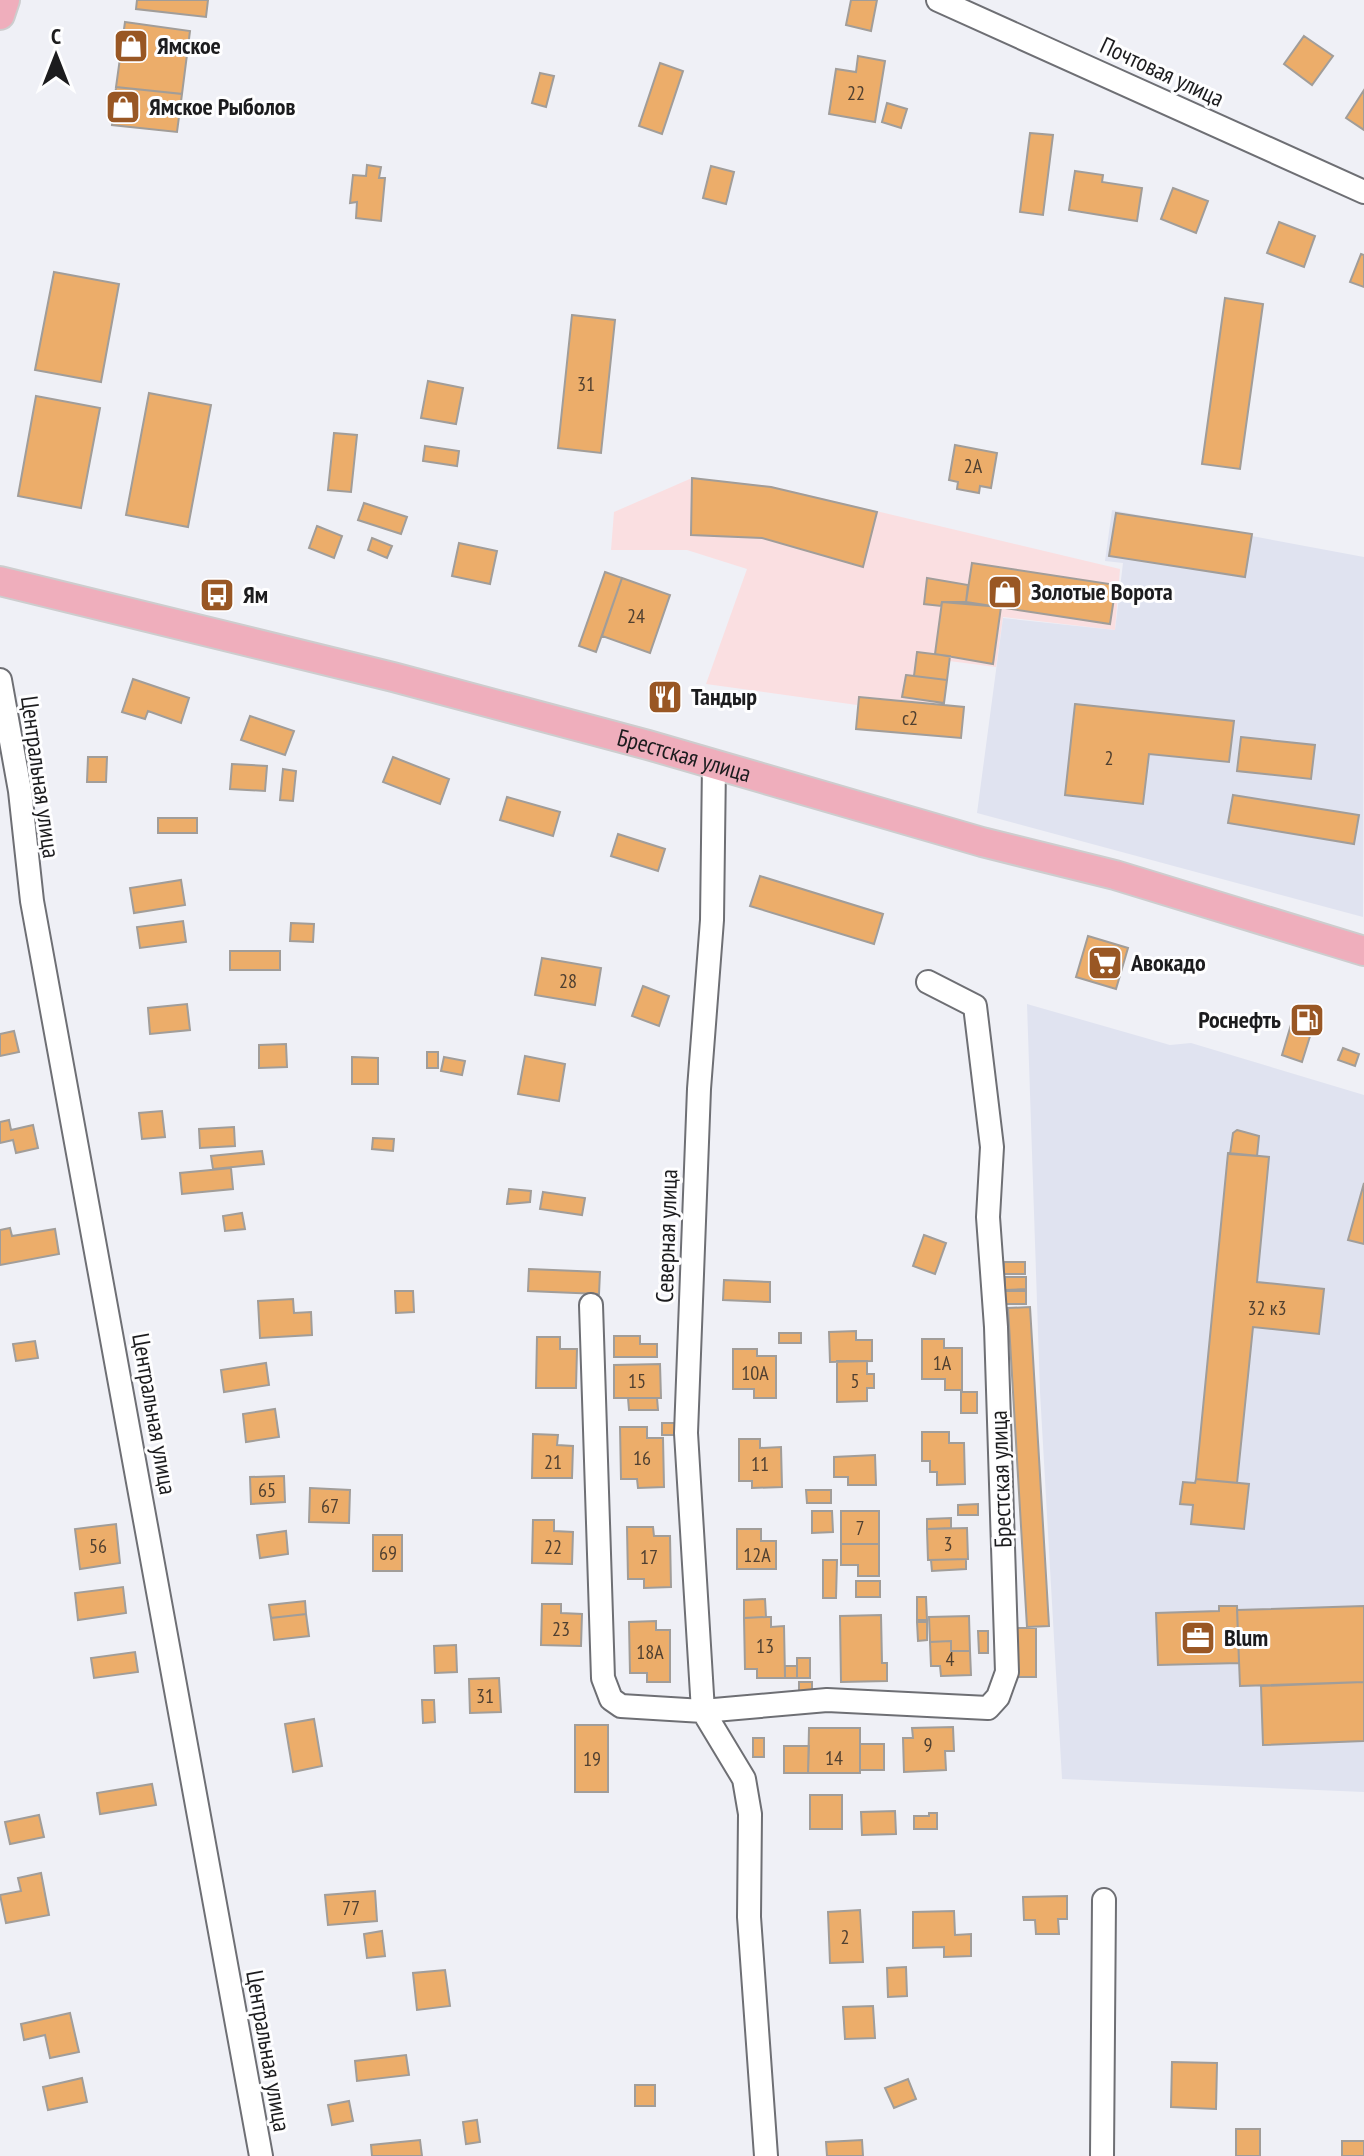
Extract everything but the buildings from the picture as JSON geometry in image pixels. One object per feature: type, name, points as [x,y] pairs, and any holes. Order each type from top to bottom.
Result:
[{"type":"main road","points":[[0,15],[5,0]]},
{"type":"main road","name":"Брестская улица","points":[[0,581],[393,677],[714,764],[982,842],[1115,875],[1364,951]]},
{"type":"street","name":"Почтовая улица","points":[[938,0],[1364,192]]},
{"type":"street","name":"Центральная улица","points":[[0,680],[20,791],[32,901],[261,2156]]},
{"type":"street","name":"Северная улица","points":[[699,1711],[686,1433],[699,1089],[712,920],[714,764]]},
{"type":"street","name":"Брестская улица","points":[[699,1711],[827,1700],[988,1708],[998,1697],[1007,1672],[996,1327],[988,1217],[992,1147],[979,1017],[975,1006],[928,982]]},
{"type":"street","points":[[591,1305],[603,1678],[611,1699],[621,1706],[699,1711],[744,1779],[750,1814],[749,1917],[766,2156]]},
{"type":"street","points":[[1102,2156],[1104,1900]]},
{"type":"shaded area","name":"Золотые Ворота","points":[[692,478],[771,486],[1120,569],[1115,630],[1003,617],[996,667],[949,661],[944,704],[858,696],[857,705],[706,684],[747,569],[687,550],[611,550],[614,512]]},
{"type":"shaded area","points":[[1112,510],[1364,557],[1363,917],[977,813],[1003,618],[1115,630],[1123,563],[1105,561]]},
{"type":"shaded area","points":[[1027,1004],[1170,1045],[1191,1043],[1364,1095],[1364,1792],[1062,1779],[1040,1392]]},
{"type":"place","name":"Ямское","points":[[131,46]]},
{"type":"place","name":"Ямское Рыболов","points":[[123,107]]},
{"type":"place","name":"Золотые Ворота","points":[[1005,592]]},
{"type":"place","name":"Ям","points":[[217,595]]},
{"type":"place","name":"Тандыр","points":[[665,697]]},
{"type":"place","name":"Авокадо","points":[[1105,963]]},
{"type":"place","name":"Роснефть","points":[[1307,1020]]},
{"type":"place","name":"Blum","points":[[1198,1638]]}]
